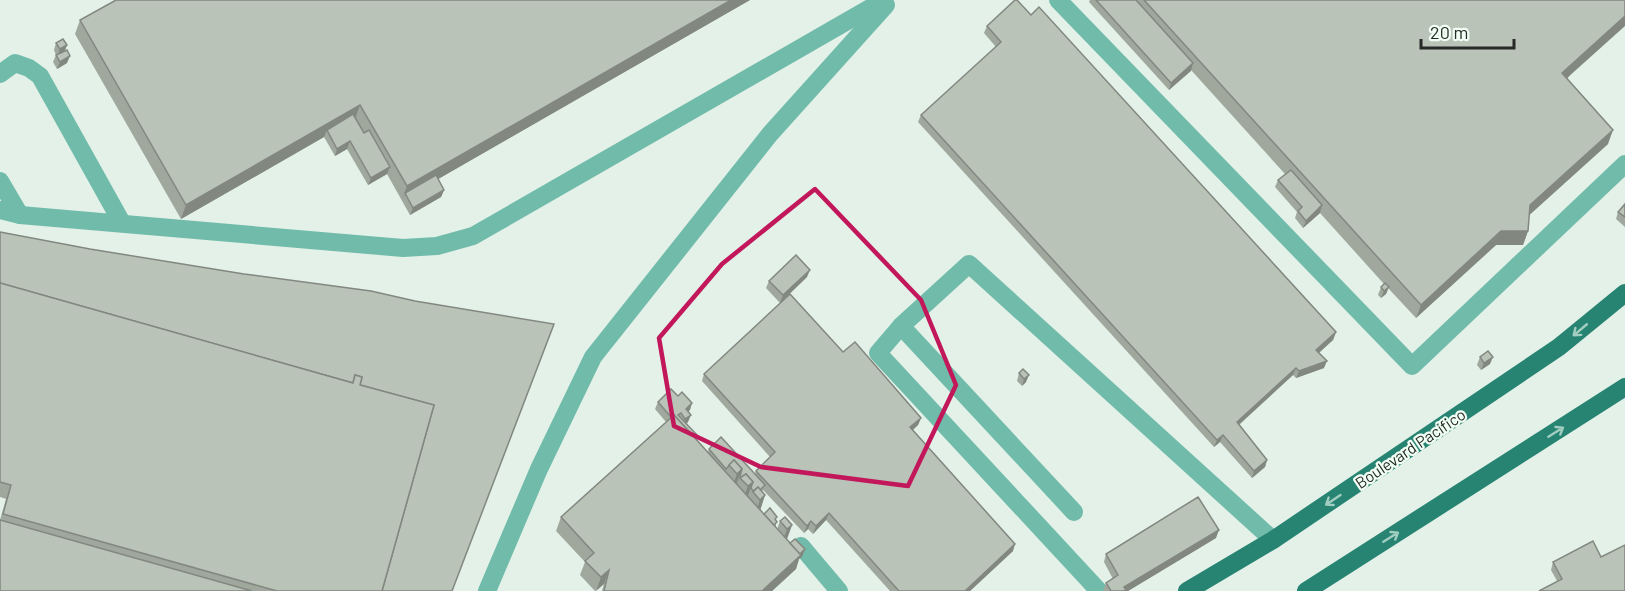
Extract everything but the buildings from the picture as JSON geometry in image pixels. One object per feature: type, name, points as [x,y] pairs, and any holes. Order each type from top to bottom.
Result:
[{"type":"main road","name":"Boulevard Pacífico","points":[[1187,591],[1273,540],[1560,347],[1625,292]]},
{"type":"main road","points":[[1306,591],[1625,387]]},
{"type":"lane","points":[[0,210],[20,214],[403,248],[437,246],[473,236],[884,0]]},
{"type":"lane","points":[[487,591],[539,469],[592,357],[770,134],[891,0]]},
{"type":"lane","points":[[1058,0],[1412,366],[1625,164]]},
{"type":"lane","points":[[0,74],[15,63],[29,68],[40,76],[122,223]]},
{"type":"lane","points":[[0,180],[20,214]]},
{"type":"lane","points":[[1100,591],[878,353],[901,326],[969,264],[1273,540]]},
{"type":"lane","points":[[901,326],[1074,512]]},
{"type":"lane","points":[[801,546],[839,591]]},
{"type":"highlighted area","points":[[815,189],[921,300],[956,385],[908,486],[761,467],[674,426],[659,338],[722,264]]}]
